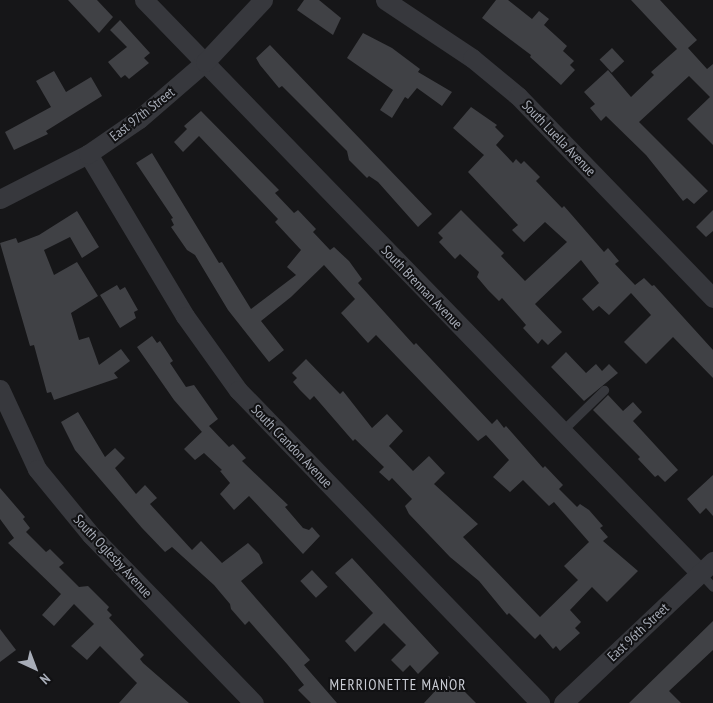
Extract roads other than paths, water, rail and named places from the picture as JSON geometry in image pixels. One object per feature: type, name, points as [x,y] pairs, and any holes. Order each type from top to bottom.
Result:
[{"type":"street","name":"South Brennan Avenue","points":[[144,0],[562,431],[706,567]]},
{"type":"street","name":"East 97th Street","points":[[0,199],[88,154],[139,119],[205,62],[263,0]]},
{"type":"street","name":"South Luella Avenue","points":[[385,0],[472,58],[518,96],[713,298]]},
{"type":"street","name":"South Crandon Avenue","points":[[88,154],[185,316],[238,390],[540,703]]},
{"type":"street","name":"South Oglesby Avenue","points":[[0,389],[37,469],[91,535],[254,703]]},
{"type":"street","name":"East 96th Street","points":[[563,703],[706,567]]},
{"type":"lane","points":[[562,431],[604,390]]},
{"type":"lane","points":[[706,567],[713,587]]},
{"type":"district","name":"MERRIONETTE MANOR","points":[[398,685]]}]
